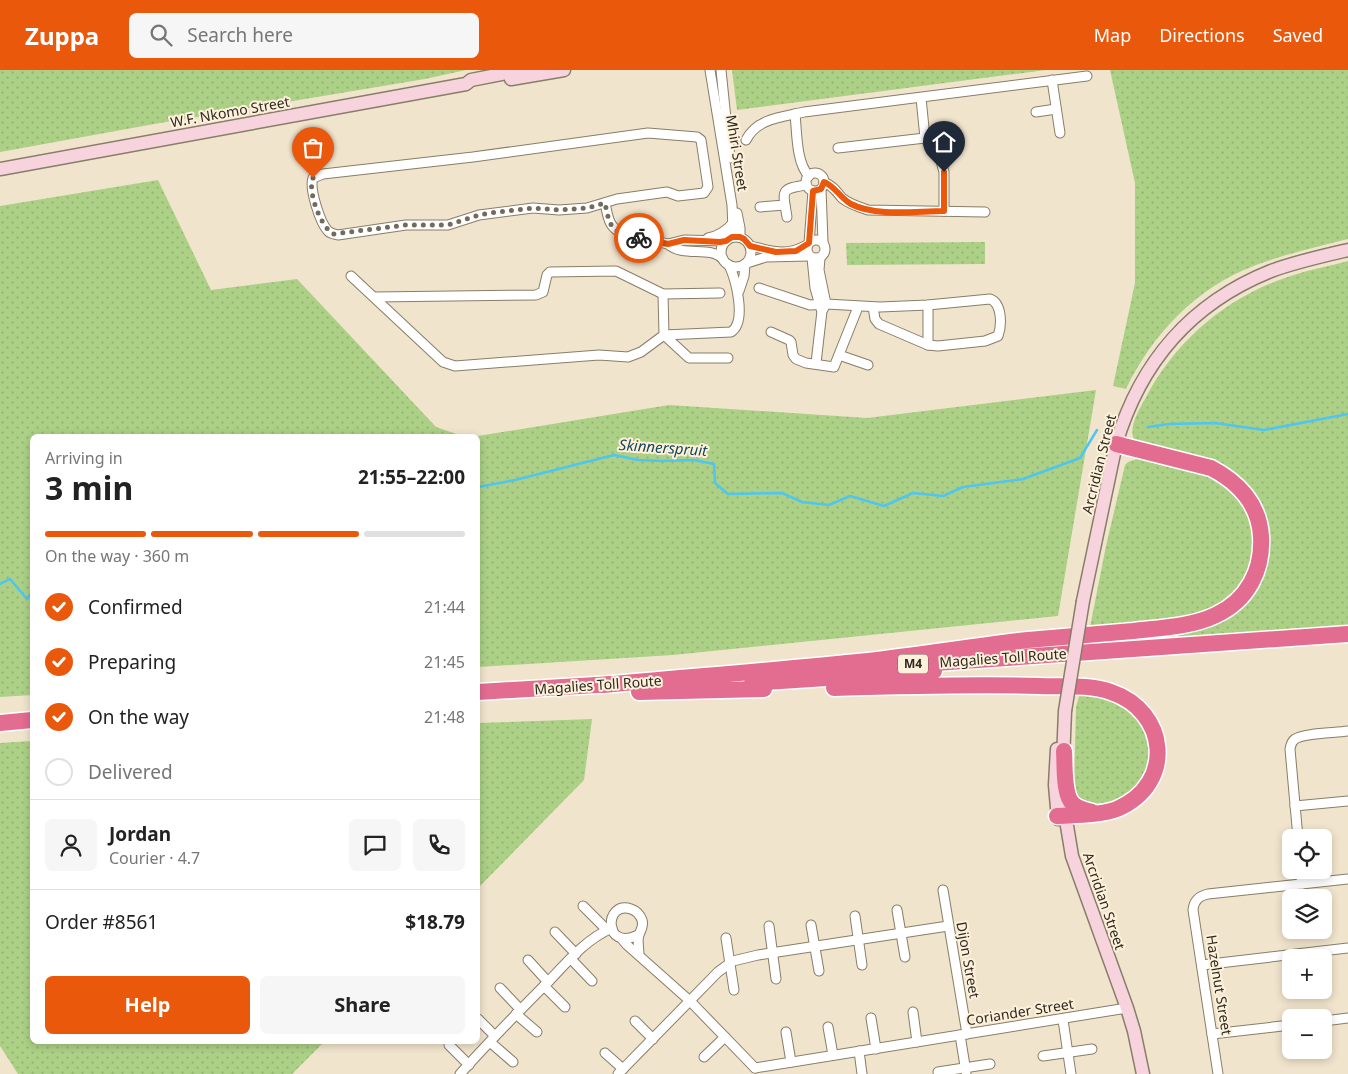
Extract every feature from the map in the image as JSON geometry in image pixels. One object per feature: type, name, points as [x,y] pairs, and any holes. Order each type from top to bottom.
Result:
[{"type":"highway","points":[[602,689],[819,666],[1028,640],[1179,626],[1216,615],[1232,605],[1245,593],[1254,578],[1259,564],[1261,549],[1258,516],[1239,486],[1211,468],[1116,444]]},
{"type":"highway","name":"Magalies Toll Route","points":[[480,700],[602,689],[1348,634]]},
{"type":"highway","name":"Magalies Toll Route","points":[[480,692],[602,689],[1348,643]]},
{"type":"highway","points":[[602,689],[989,685],[1088,688],[1110,691],[1136,705],[1148,718],[1155,733],[1158,749],[1158,761],[1154,775],[1147,787],[1135,798],[1117,809],[1061,816]]},
{"type":"highway","points":[[0,722],[30,720]]},
{"type":"highway","points":[[0,731],[30,729]]},
{"type":"highway","points":[[1064,751],[1069,798],[1080,808],[1094,813]]},
{"type":"street","name":"W.F. Nkomo Street","points":[[466,84],[471,80],[522,70]]},
{"type":"street","name":"W.F. Nkomo Street","points":[[0,169],[466,84],[490,83],[564,70]]},
{"type":"street","name":"Mhiri Street","points":[[710,70],[726,161],[733,223],[733,232],[727,240]]},
{"type":"street","name":"Mhiri Street","points":[[721,70],[740,237]]},
{"type":"street","points":[[746,140],[755,127],[764,122],[796,114],[1087,76]]},
{"type":"street","points":[[1052,80],[1060,133]]},
{"type":"street","points":[[921,98],[925,138],[943,166],[944,211]]},
{"type":"street","points":[[1036,112],[1056,109]]},
{"type":"street","points":[[668,244],[680,251],[713,254],[737,267],[766,257],[814,257],[825,251],[822,242],[822,218],[815,185],[803,170],[801,162],[796,114]]},
{"type":"street","points":[[648,134],[697,137],[702,140],[708,187],[704,193],[678,196],[668,192],[617,199],[605,203],[587,208],[559,210],[533,208],[490,213],[448,225],[406,225],[333,234],[325,228],[312,193],[311,183],[313,178],[323,174],[648,134]]},
{"type":"street","points":[[838,148],[925,138]]},
{"type":"street","points":[[815,185],[806,250],[814,257],[822,307],[816,363]]},
{"type":"street","points":[[787,216],[785,190],[789,187],[815,185],[834,186],[843,198],[850,203],[868,210],[985,212]]},
{"type":"street","points":[[605,203],[610,224],[615,230],[633,237],[668,244],[684,240],[727,240],[740,237],[744,239],[750,246],[752,255],[746,264],[738,293]]},
{"type":"street","points":[[760,206],[785,205]]},
{"type":"street","points":[[811,217],[822,218]]},
{"type":"street","points":[[698,240],[717,237],[733,223]]},
{"type":"street","points":[[351,276],[443,362],[456,366],[599,355],[628,357],[641,352],[664,335],[731,332],[736,328],[738,322],[738,293],[734,276],[721,252],[727,240]]},
{"type":"street","points":[[750,246],[776,252],[791,252],[814,240],[822,242]]},
{"type":"street","name":"Arcridian Street","points":[[1143,1074],[1127,1008],[1072,856],[1055,785],[1060,728],[1083,601],[1116,444],[1123,421],[1140,384],[1157,357],[1180,329],[1200,312],[1239,286],[1271,271],[1304,260],[1348,250]]},
{"type":"street","points":[[375,297],[536,295],[543,292],[547,275],[550,272],[616,271],[663,294],[720,293]]},
{"type":"street","points":[[759,288],[810,305],[822,307],[928,305],[990,299],[995,300],[998,305],[1000,329],[998,336],[985,342],[938,346],[928,344],[879,324],[875,319],[873,307]]},
{"type":"street","points":[[663,294],[664,335],[689,358],[728,358]]},
{"type":"street","points":[[928,305],[928,344]]},
{"type":"street","points":[[771,332],[791,342],[793,355],[796,359],[806,363],[834,367],[858,306]]},
{"type":"street","points":[[839,355],[868,365]]},
{"type":"street","name":"Arcridian Street","points":[[1061,816],[1064,714]]},
{"type":"street","points":[[1297,829],[1290,749],[1292,741],[1301,736],[1348,731]]},
{"type":"street","points":[[1295,806],[1348,801]]},
{"type":"street","points":[[1301,879],[1302,884],[1348,879]]},
{"type":"street","name":"Hazelnut Street","points":[[1218,1074],[1193,910],[1196,900],[1208,894],[1302,884]]},
{"type":"street","name":"Dijon Street","points":[[943,890],[963,1035],[966,1071]]},
{"type":"street","points":[[583,906],[617,937],[632,939],[638,935]]},
{"type":"street","points":[[609,929],[613,915],[618,910],[628,908],[636,910],[643,925],[638,935],[639,954]]},
{"type":"street","points":[[897,910],[905,957]]},
{"type":"street","points":[[854,916],[862,965]]},
{"type":"street","points":[[811,925],[819,971]]},
{"type":"street","points":[[769,926],[776,979]]},
{"type":"street","points":[[605,1053],[620,1072],[718,972],[730,963],[742,958],[948,926]]},
{"type":"street","points":[[448,1045],[466,1070],[492,1039],[573,956],[597,935],[609,929]]},
{"type":"street","points":[[555,932],[592,981]]},
{"type":"street","points":[[726,938],[734,990]]},
{"type":"street","name":"Coriander Street","points":[[622,939],[690,1001],[755,1071],[791,1062],[1063,1020],[1127,1008]]},
{"type":"street","points":[[1202,965],[1348,948]]},
{"type":"street","points":[[528,960],[565,1007]]},
{"type":"street","points":[[500,988],[518,1012],[537,1032]]},
{"type":"street","points":[[913,1012],[918,1042]]},
{"type":"street","points":[[871,1018],[876,1049]]},
{"type":"street","points":[[1332,1020],[1348,1018]]},
{"type":"street","points":[[1063,1020],[1071,1074]]},
{"type":"street","points":[[635,1021],[653,1039]]},
{"type":"street","points":[[480,1022],[492,1039],[514,1062]]},
{"type":"street","points":[[1212,1034],[1282,1026]]},
{"type":"street","points":[[828,1027],[833,1055]]},
{"type":"street","points":[[786,1032],[791,1062]]},
{"type":"street","points":[[704,1057],[725,1037]]},
{"type":"street","points":[[1043,1056],[1092,1049]]},
{"type":"street","points":[[859,1051],[862,1074]]},
{"type":"street","points":[[938,1072],[966,1071],[990,1064]]},
{"type":"green space","points":[[0,70],[466,70],[425,79],[0,152]]},
{"type":"green space","points":[[732,70],[1046,70],[737,110]]},
{"type":"green space","points":[[1110,70],[1348,70],[1348,239],[1267,261],[1235,274],[1215,286],[1196,299],[1163,331],[1149,349],[1126,389],[1113,386],[1135,283],[1135,183]]},
{"type":"green space","points":[[158,180],[211,290],[297,279],[436,427],[456,434],[30,434],[30,695],[0,697],[0,206]]},
{"type":"green space","points":[[985,242],[985,264],[847,265],[846,243]]},
{"type":"green space","points":[[1348,261],[1348,627],[1179,639],[1178,633],[1215,625],[1232,615],[1257,588],[1254,494],[1135,441],[1132,431],[1137,414],[1170,360],[1202,326],[1220,311],[1260,288],[1282,279]]},
{"type":"green space","points":[[1096,390],[1058,616],[673,655],[480,667],[480,436],[669,405],[867,418]]},
{"type":"green space","points":[[1137,459],[1145,459],[1193,471],[1221,483],[1242,505],[1250,522],[1254,540],[1252,558],[1246,575],[1237,591],[1229,600],[1218,607],[1203,613],[1171,620],[1090,627],[1125,465]]},
{"type":"green space","points":[[1080,693],[1092,693],[1122,704],[1140,721],[1151,744],[1147,775],[1127,798],[1097,807],[1078,800],[1074,790],[1076,707]]},
{"type":"green space","points":[[592,719],[584,780],[480,886],[480,723]]},
{"type":"green space","points":[[30,741],[30,1044],[322,1044],[292,1074],[18,1074],[0,1046],[0,743]]},
{"type":"waterway","name":"Skinnerspruit","points":[[1148,427],[1169,424],[1215,423],[1264,430],[1348,414]]},
{"type":"waterway","name":"Skinnerspruit","points":[[480,487],[515,480],[614,455],[638,460],[694,460],[714,464],[715,483],[728,494],[782,493],[802,502],[829,505],[850,496],[884,506],[913,493],[943,496],[963,487],[1023,479],[1080,458],[1097,430]]},
{"type":"waterway","name":"Skinnerspruit","points":[[0,584],[10,579],[27,599],[30,595]]},
{"type":"way so far","points":[[313,178],[311,183],[312,193],[325,228],[328,232],[338,235],[415,224],[448,225],[490,213],[533,208],[559,210],[587,208],[605,203],[610,224],[615,230],[622,234],[639,238]]},
{"type":"route","points":[[639,238],[668,244],[684,240],[720,242],[732,237],[740,237],[748,242],[750,246],[776,252],[793,252],[809,243],[813,191],[819,191],[823,187],[824,182],[834,186],[843,198],[850,203],[868,210],[944,211],[944,172]]}]
